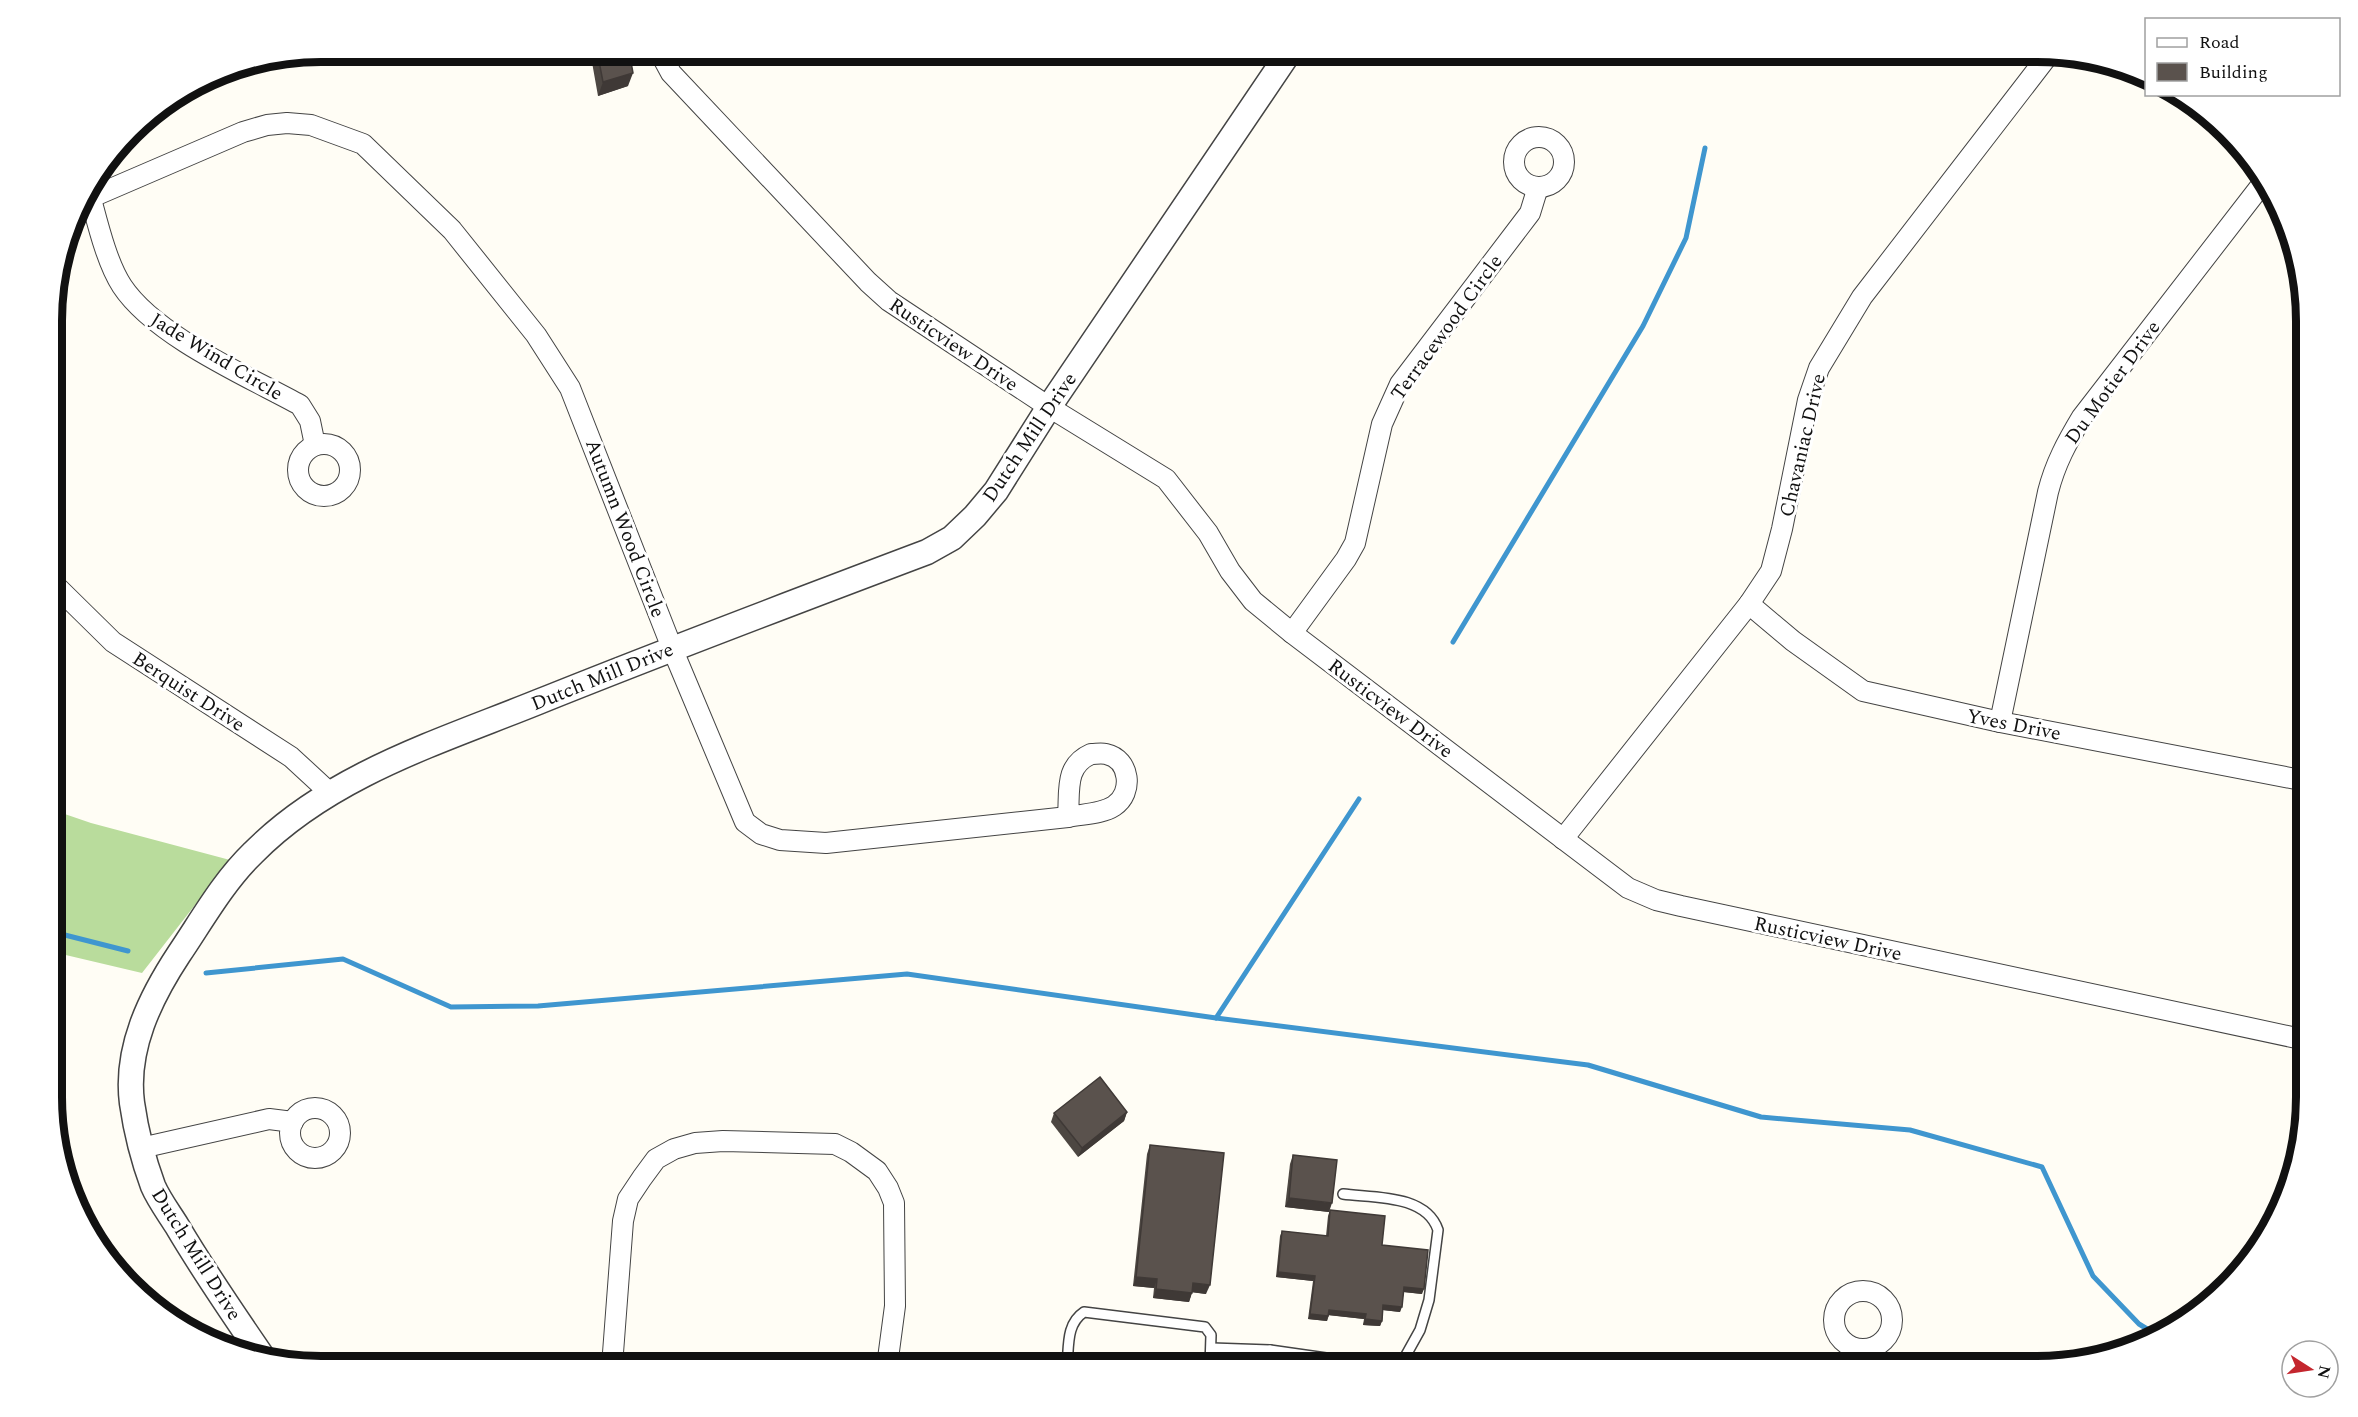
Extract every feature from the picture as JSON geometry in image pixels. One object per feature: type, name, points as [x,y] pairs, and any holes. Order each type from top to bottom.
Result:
[{"type":"street","name":"Rusticview Drive","points":[[666,62],[671,74],[889,302],[1166,479],[1208,533],[1230,571],[1253,601],[1628,888],[1656,900],[2296,1038]]},
{"type":"street","name":"Dutch Mill Drive","points":[[256,1348],[201,1266],[154,1190],[141,1148],[131,1100],[135,1044],[144,1016],[162,979],[231,878],[254,852],[283,827],[330,793],[377,767],[672,648],[927,552],[952,538],[996,491],[1283,62]]},
{"type":"street","name":"Chavaniac Drive","points":[[1563,839],[1749,604],[1771,571],[1782,529],[1808,400],[1819,368],[1838,333],[1869,287],[2042,62]]},
{"type":"street","name":"Autumn Wood Circle","points":[[92,198],[243,132],[267,125],[287,123],[311,125],[363,144],[452,230],[536,335],[570,388],[672,648],[745,822],[762,834],[780,840],[826,843],[1068,817]]},
{"type":"street","name":"Terracewood Circle","points":[[1292,633],[1346,559],[1355,543],[1382,424],[1400,384],[1530,213],[1538,187]]},
{"type":"street","name":"Du Motier Drive","points":[[2000,722],[2054,467],[2082,417],[2260,187]]},
{"type":"street","name":"Jade Wind Circle","points":[[88,207],[121,284],[139,307],[161,326],[186,342],[300,405],[310,421],[315,445]]},
{"type":"street","name":"Berquist Drive","points":[[62,592],[113,642],[291,757],[330,793]]},
{"type":"street","name":"Yves Drive","points":[[1749,604],[1793,641],[1863,691],[2000,722],[2296,779]]},
{"type":"street","points":[[141,1148],[269,1119],[292,1122]]},
{"type":"street","points":[[613,1356],[623,1221],[628,1199],[656,1159],[674,1149],[694,1143],[723,1141],[835,1144],[877,1171],[894,1203],[896,1223],[895,1306],[889,1356]]},
{"type":"lane","points":[[1343,1194],[1401,1200],[1427,1212],[1435,1220],[1438,1230],[1430,1300],[1420,1330],[1406,1356]]},
{"type":"lane","points":[[1068,1356],[1071,1326],[1076,1317],[1083,1312],[1205,1327],[1211,1335],[1211,1356]]},
{"type":"lane","points":[[1212,1348],[1270,1350],[1312,1356]]},
{"type":"lane","points":[[1269,1356],[1270,1350]]},
{"type":"green space","points":[[62,813],[230,860],[142,973],[62,954]]},
{"type":"building","points":[[599,62],[631,62],[633,73],[603,82]]},
{"type":"building","points":[[1100,1077],[1127,1112],[1082,1148],[1054,1113]]},
{"type":"building","points":[[1150,1145],[1224,1153],[1210,1285],[1193,1283],[1192,1293],[1156,1289],[1157,1279],[1136,1277]]},
{"type":"building","points":[[1293,1155],[1337,1160],[1332,1203],[1289,1198]]},
{"type":"building","points":[[1330,1210],[1385,1216],[1382,1245],[1428,1250],[1424,1289],[1404,1287],[1402,1307],[1383,1305],[1382,1321],[1365,1319],[1366,1314],[1329,1310],[1328,1316],[1310,1314],[1315,1276],[1278,1272],[1282,1231],[1328,1236]]},
{"type":"waterway","points":[[1453,642],[1643,326],[1686,238],[1705,148]]},
{"type":"waterway","points":[[1216,1018],[1359,799]]},
{"type":"waterway","points":[[62,934],[128,951]]},
{"type":"waterway","points":[[206,973],[343,959],[451,1007],[538,1006],[907,974],[1216,1018],[1588,1065],[1761,1117],[1910,1130],[2042,1167],[2093,1276],[2139,1324],[2149,1330]]}]
